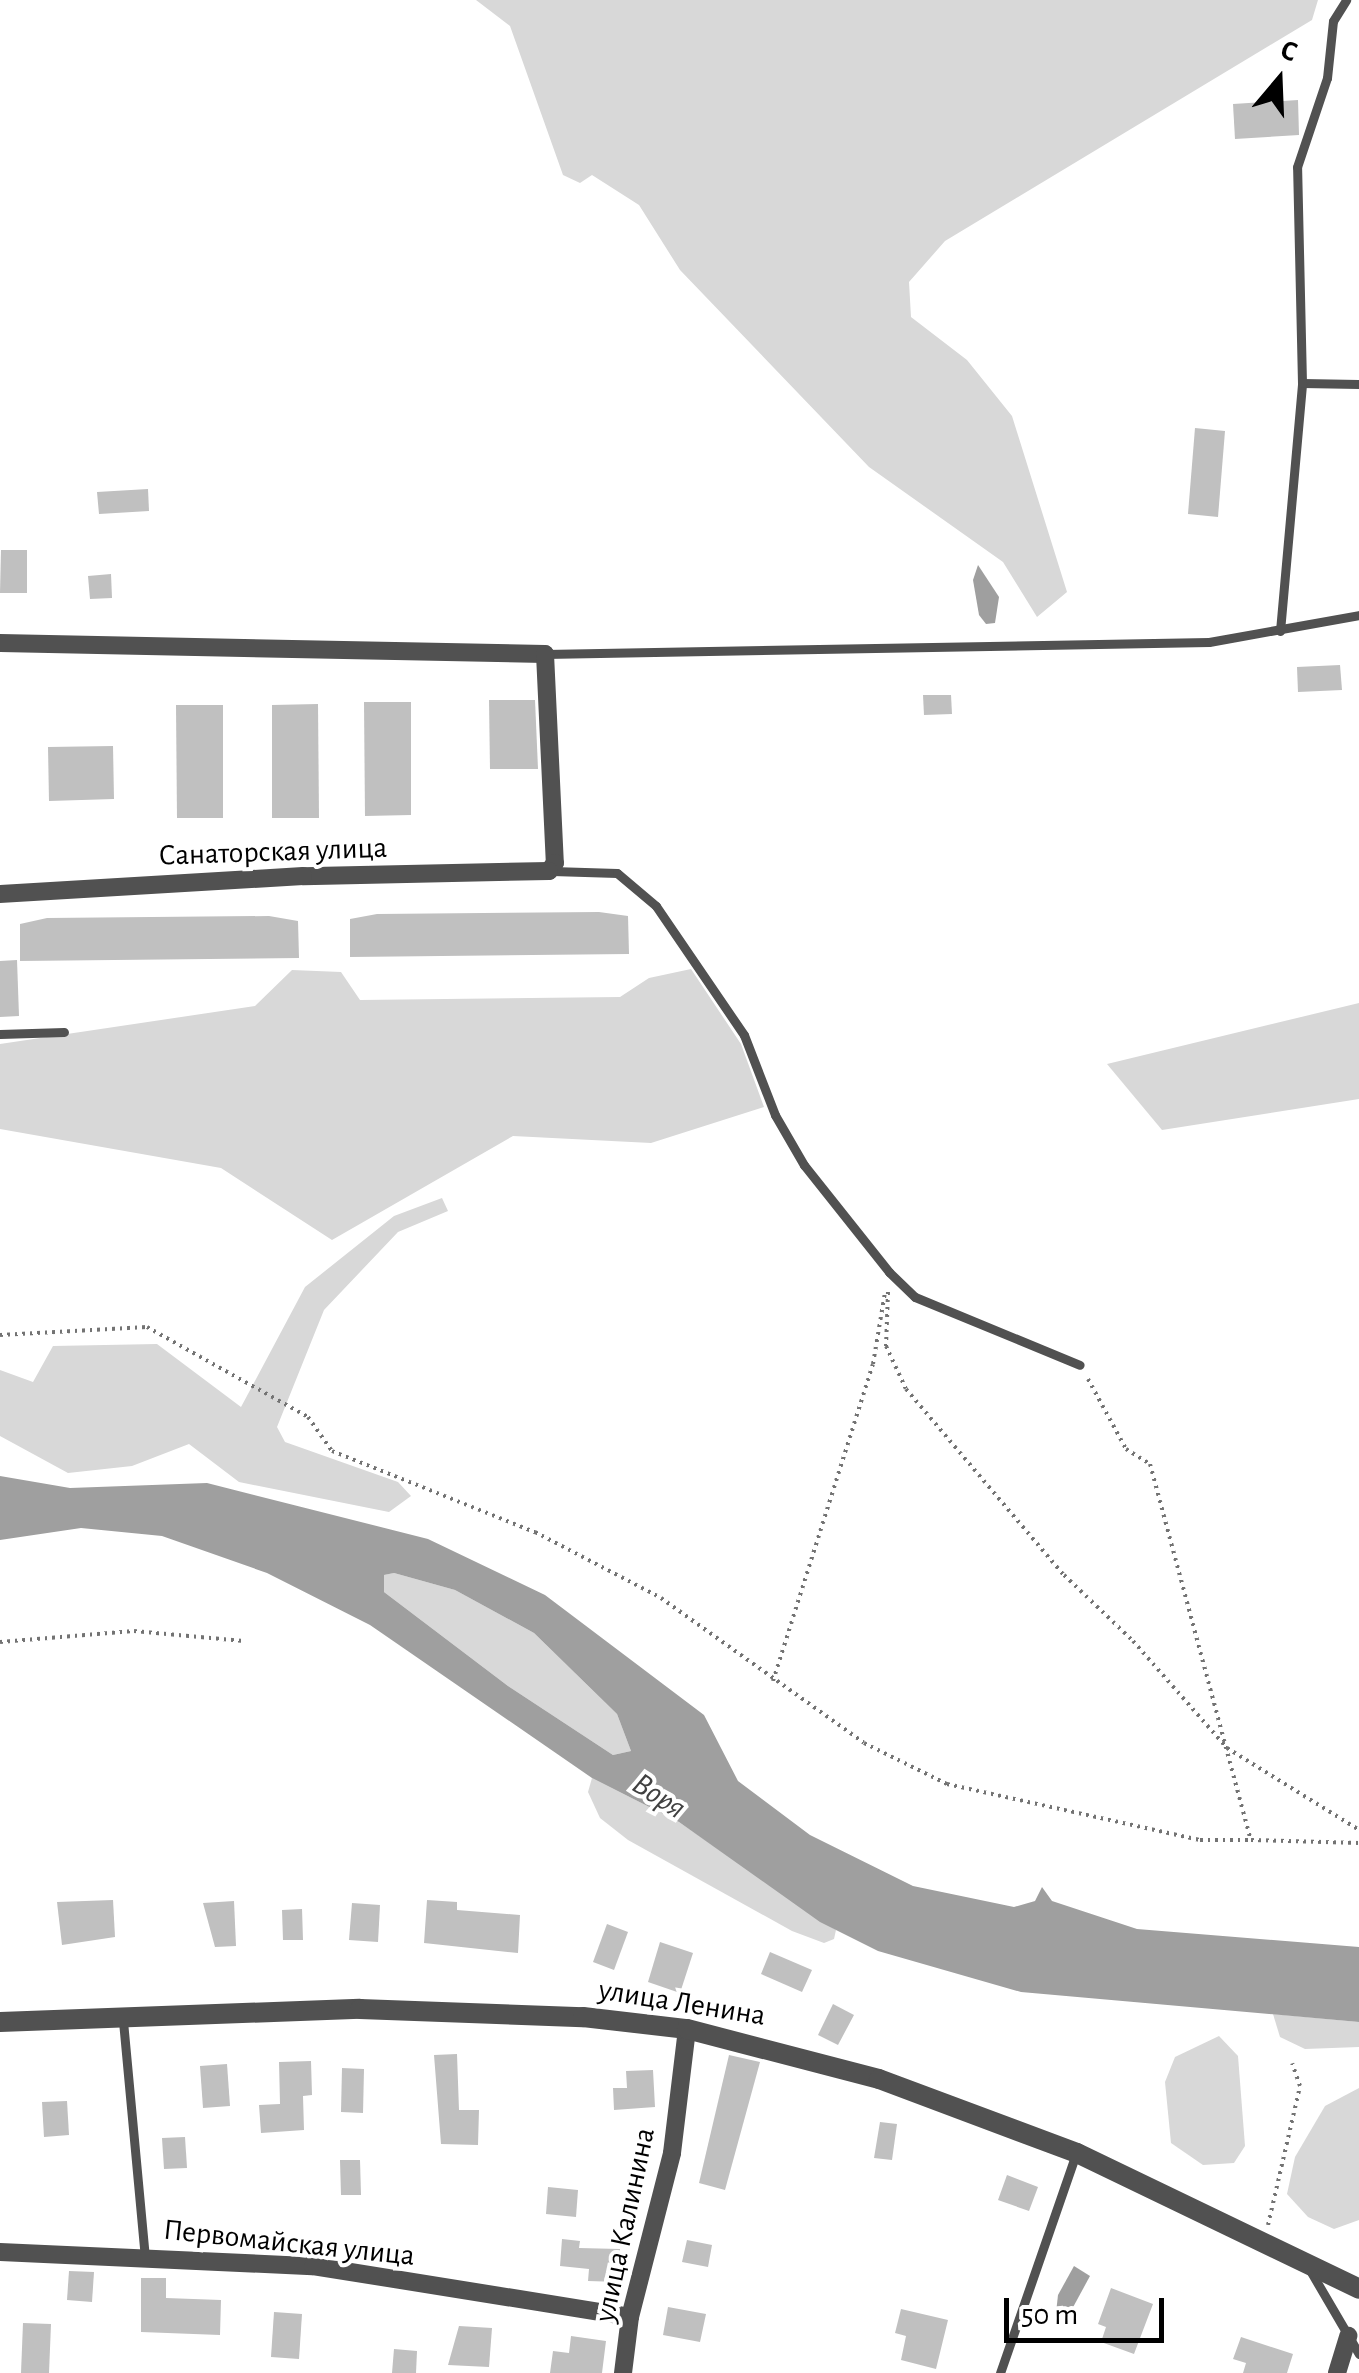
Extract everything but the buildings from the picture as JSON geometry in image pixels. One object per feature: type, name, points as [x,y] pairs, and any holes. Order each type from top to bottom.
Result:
[{"type":"street","points":[[0,643],[544,654],[555,863],[550,871]]},
{"type":"street","name":"Санаторская улица","points":[[0,894],[303,876],[550,871]]},
{"type":"street","name":"улица Ленина","points":[[0,2022],[473,2011],[687,2029],[878,2079],[1077,2153],[1310,2270],[1359,2288]]},
{"type":"street","name":"улица Калинина","points":[[623,2373],[630,2317],[672,2153],[687,2029]]},
{"type":"street","name":"Первомайская улица","points":[[0,2252],[313,2266],[630,2317]]},
{"type":"street","points":[[1337,2373],[1348,2336]]},
{"type":"lane","points":[[1280,631],[1302,383],[1297,167],[1327,78],[1333,20],[1346,0]]},
{"type":"lane","points":[[1302,383],[1359,384]]},
{"type":"lane","points":[[544,654],[1099,646],[1280,631],[1359,615]]},
{"type":"lane","points":[[550,871],[617,873],[656,906],[744,1035],[775,1115],[804,1165],[888,1272],[915,1296],[1080,1364]]},
{"type":"lane","points":[[0,1034],[64,1032]]},
{"type":"lane","points":[[124,2020],[145,2256]]},
{"type":"lane","points":[[1000,2373],[1077,2153]]},
{"type":"lane","points":[[1310,2270],[1359,2354]]},
{"type":"path","points":[[773,1682],[873,1364],[888,1272]]},
{"type":"path","points":[[888,1272],[886,1346],[906,1390],[1064,1575],[1132,1640],[1226,1748],[1359,1830]]},
{"type":"path","points":[[0,1335],[147,1327],[308,1417],[332,1451],[535,1532],[661,1598],[864,1744],[947,1784],[1200,1840],[1359,1843]]},
{"type":"path","points":[[1080,1364],[1126,1449],[1150,1464],[1251,1840]]},
{"type":"path","points":[[0,1642],[134,1632],[244,1642]]},
{"type":"path","points":[[1264,2244],[1300,2086],[1292,2063]]},
{"type":"shaded area","points":[[476,0],[1318,0],[1312,20],[945,241],[909,282],[911,317],[967,360],[1012,416],[1067,592],[1037,617],[1003,562],[869,467],[680,270],[639,205],[592,175],[580,183],[563,175],[510,26]]},
{"type":"shaded area","points":[[691,969],[741,1044],[764,1107],[651,1143],[513,1136],[332,1240],[221,1168],[0,1129],[0,1044],[255,1006],[292,970],[341,972],[360,1000],[620,997],[649,978]]},
{"type":"shaded area","points":[[1359,1003],[1359,1099],[1162,1130],[1107,1064]]},
{"type":"shaded area","points":[[442,1198],[448,1211],[398,1232],[324,1310],[277,1427],[285,1442],[398,1482],[411,1496],[389,1512],[239,1482],[189,1444],[132,1466],[68,1473],[0,1436],[0,1370],[33,1382],[53,1346],[157,1344],[241,1407],[305,1287],[394,1216]]},
{"type":"shaded area","points":[[394,1573],[455,1590],[534,1633],[617,1714],[631,1751],[613,1755],[508,1686],[384,1592],[384,1575]]},
{"type":"shaded area","points":[[592,1778],[679,1822],[836,1930],[834,1939],[824,1943],[792,1931],[628,1840],[600,1818],[588,1792]]},
{"type":"shaded area","points":[[1273,2014],[1359,2022],[1359,2047],[1305,2049],[1280,2037]]},
{"type":"shaded area","points":[[1219,2036],[1238,2056],[1245,2146],[1234,2163],[1203,2165],[1171,2143],[1165,2082],[1175,2057]]},
{"type":"shaded area","points":[[1359,2088],[1359,2220],[1334,2229],[1308,2217],[1287,2194],[1295,2157],[1325,2106]]},
{"type":"water","points":[[978,565],[999,597],[995,623],[986,624],[979,615],[973,580]]},
{"type":"water","name":"Воря","points":[[0,1476],[70,1488],[207,1483],[428,1539],[545,1595],[704,1715],[738,1781],[810,1835],[913,1886],[1014,1907],[1035,1901],[1042,1887],[1052,1901],[1137,1929],[1359,1947],[1359,2022],[1021,1992],[878,1951],[820,1922],[679,1822],[592,1778],[370,1625],[267,1573],[162,1536],[81,1528],[0,1540]],"holes":[[[394,1573],[455,1590],[534,1633],[617,1714],[631,1751],[613,1755],[508,1686],[384,1592],[384,1575]]]},
{"type":"water","points":[[1074,2266],[1090,2276],[1065,2322],[1056,2313],[1058,2295]]}]
